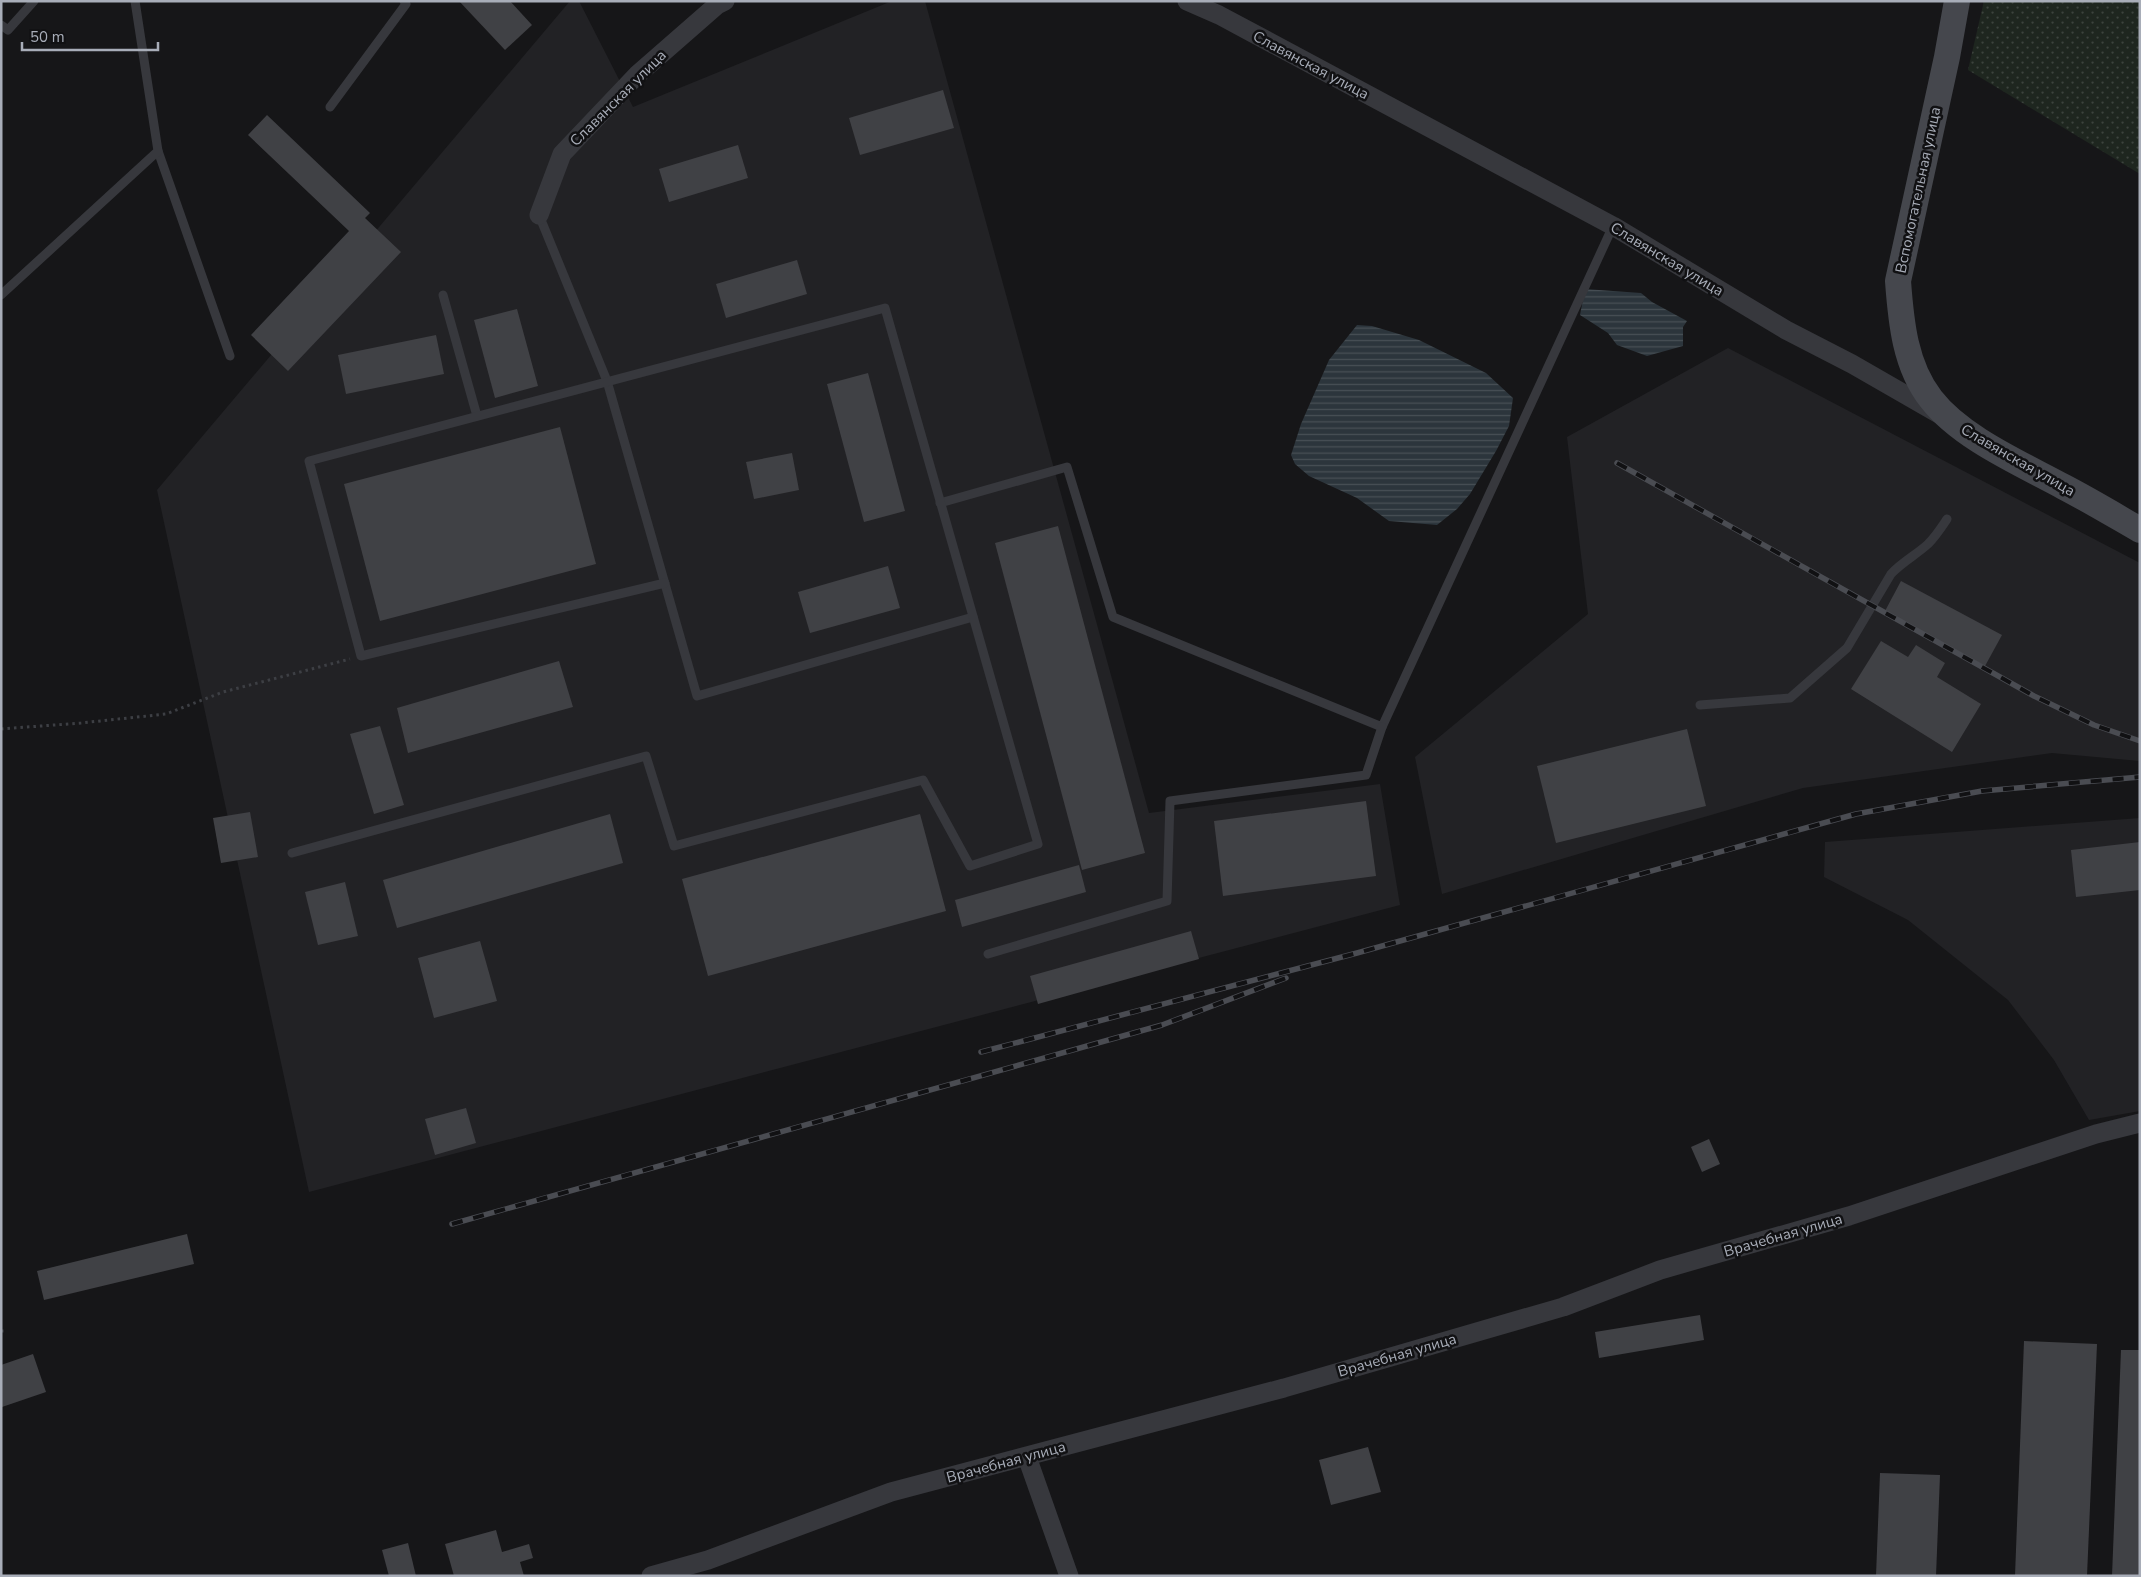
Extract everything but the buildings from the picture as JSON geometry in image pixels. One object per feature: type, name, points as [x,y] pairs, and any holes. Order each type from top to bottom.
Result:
[{"type":"main road","name":"Вспомогательная улица","points":[[1955,424],[1931,399],[1915,371],[1905,343],[1900,314],[1898,281],[1947,57],[1957,1]]},
{"type":"main road","name":"Славянская улица","points":[[1955,424],[2005,455],[2140,530]]},
{"type":"street","name":"Славянская улица","points":[[539,216],[562,154],[637,75],[717,5],[726,1]]},
{"type":"street","name":"Славянская улица","points":[[1187,1],[1219,15],[1613,226],[1786,330],[1852,364],[1955,424]]},
{"type":"street","name":"Врачебная улица","points":[[651,1576],[708,1560],[891,1492],[1284,1388],[1563,1307],[1660,1270],[1849,1216],[2096,1134],[2140,1122]]},
{"type":"street","points":[[1027,1457],[1067,1575]]},
{"type":"lane","points":[[1,25],[8,30],[34,1]]},
{"type":"lane","points":[[135,1],[158,152],[230,356]]},
{"type":"lane","points":[[330,108],[406,4],[404,1]]},
{"type":"lane","points":[[1,295],[158,152]]},
{"type":"lane","points":[[539,216],[607,381],[697,696],[973,617]]},
{"type":"lane","points":[[988,954],[1167,901],[1170,801],[1366,775],[1382,727],[1613,226]]},
{"type":"lane","points":[[443,295],[478,416]]},
{"type":"lane","points":[[292,853],[646,756],[674,846],[923,780],[970,866],[1038,844],[885,308],[309,461],[361,656],[665,583]]},
{"type":"lane","points":[[940,503],[1067,467],[1113,617],[1382,727]]},
{"type":"lane","points":[[1700,705],[1790,698],[1846,648],[1891,574],[1898,566],[1927,545],[1947,519]]},
{"type":"path","points":[[1,729],[166,714],[223,692],[361,656]]},
{"type":"shaded area","points":[[570,1],[579,1],[633,107],[892,1],[925,1],[1149,813],[1380,784],[1400,905],[309,1192],[157,490]]},
{"type":"shaded area","points":[[1984,1],[2140,1],[2140,174],[1968,70]]},
{"type":"shaded area","points":[[1585,289],[1641,293],[1652,302],[1687,321],[1683,327],[1683,346],[1647,356],[1617,345],[1608,333],[1580,315]]},
{"type":"shaded area","points":[[1357,325],[1372,326],[1419,340],[1486,373],[1513,398],[1509,426],[1496,451],[1470,494],[1457,509],[1437,525],[1389,521],[1357,498],[1309,476],[1295,464],[1291,455],[1301,424],[1329,360]]},
{"type":"shaded area","points":[[1728,348],[2140,563],[2140,761],[2052,753],[1803,788],[1442,894],[1415,757],[1588,614],[1567,437]]},
{"type":"shaded area","points":[[2140,818],[2140,1111],[2089,1120],[2054,1060],[2008,1000],[1908,920],[1824,877],[1825,842]]},
{"type":"railway","points":[[1617,463],[2034,696],[2094,725],[2140,741]]},
{"type":"railway","points":[[981,1052],[1357,953],[1856,814],[1982,791],[2140,777]]},
{"type":"railway","points":[[452,1224],[1162,1025],[1286,978]]}]
